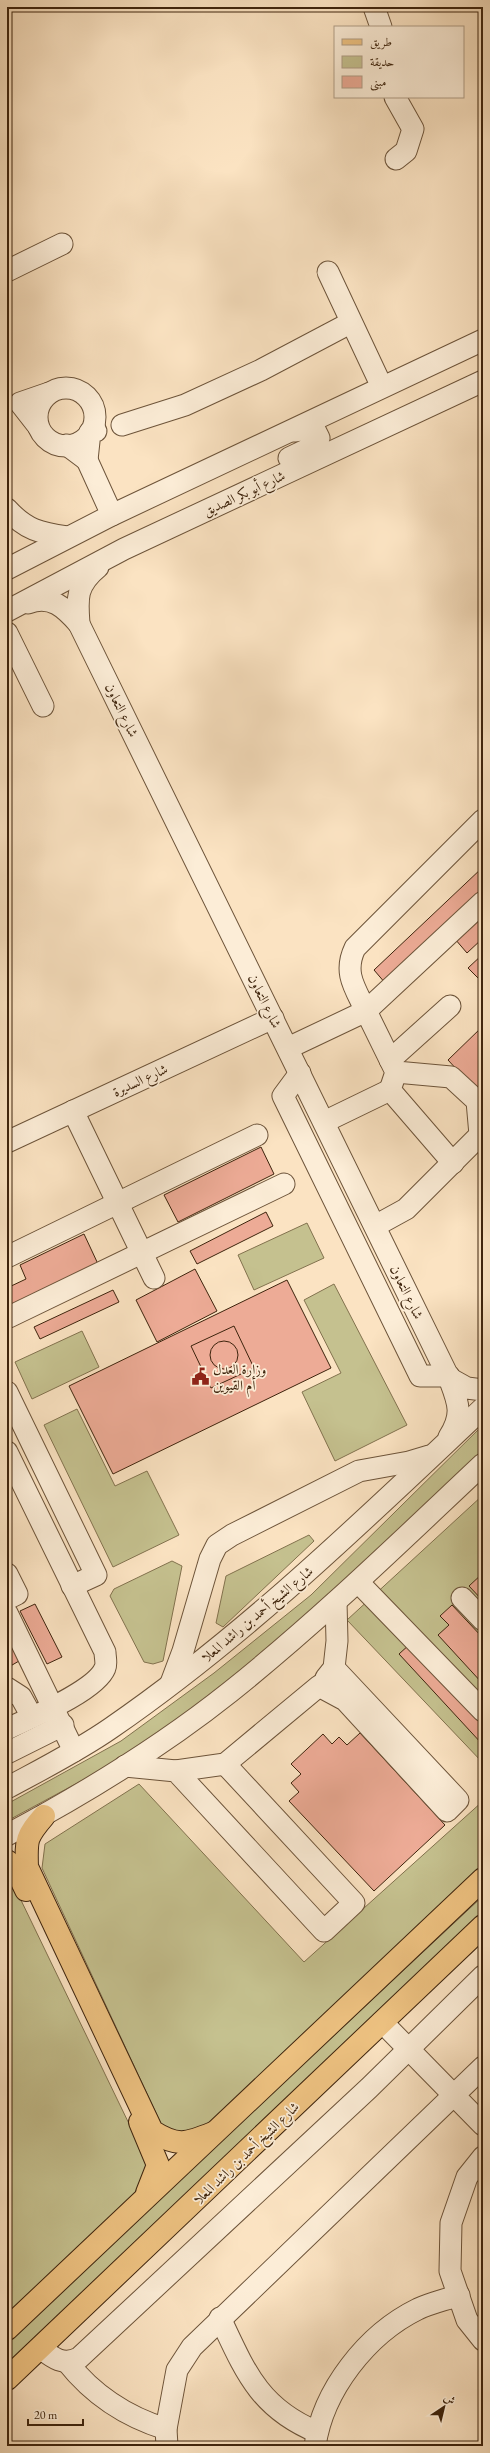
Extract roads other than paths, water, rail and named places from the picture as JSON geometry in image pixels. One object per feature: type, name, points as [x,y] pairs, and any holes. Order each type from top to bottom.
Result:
[{"type":"main road","points":[[44,1816],[30,1832],[26,1843],[27,1867],[152,2130],[168,2141],[190,2142],[218,2132]]},
{"type":"main road","points":[[7,1862],[16,1869],[151,2144],[158,2165],[154,2180],[144,2200]]},
{"type":"main road","points":[[7,2329],[218,2132],[483,1879]]},
{"type":"main road","name":"شارع الشيخ أحمد بن راشد المعلا","points":[[7,2379],[483,1926]]},
{"type":"street","points":[[374,7],[381,26]]},
{"type":"street","points":[[396,98],[413,129],[406,151],[396,158]]},
{"type":"street","points":[[7,271],[62,244]]},
{"type":"street","points":[[328,272],[350,323],[382,387]]},
{"type":"street","points":[[67,445],[80,441],[90,432],[122,425],[185,405],[261,370],[350,323]]},
{"type":"street","points":[[7,569],[112,515],[483,340]]},
{"type":"street","name":"شارع أبو بكر الصديق","points":[[10,610],[146,539],[483,381]]},
{"type":"street","points":[[14,400],[49,393],[58,388],[78,390],[86,396],[92,405],[94,414],[86,460]]},
{"type":"street","points":[[38,426],[38,408],[49,393]]},
{"type":"street","points":[[14,400],[50,441],[67,445],[86,460],[112,515]]},
{"type":"street","points":[[92,405],[122,425]]},
{"type":"street","points":[[146,539],[220,491],[312,447],[319,438],[314,428],[288,432]]},
{"type":"street","points":[[7,509],[27,528],[42,533],[67,537]]},
{"type":"street","name":"شارع التعاون","points":[[79,624],[77,598],[85,580],[97,568],[146,539]]},
{"type":"street","name":"شارع التعاون","points":[[10,610],[34,600],[51,601],[64,607],[79,624],[449,1377],[457,1399],[459,1414],[457,1425],[439,1450]]},
{"type":"street","points":[[7,633],[43,706]]},
{"type":"street","points":[[453,1163],[392,1074],[349,972],[349,960],[354,948],[483,820]]},
{"type":"street","points":[[288,1048],[366,1012],[483,902]]},
{"type":"street","points":[[324,1122],[392,1074],[450,1006]]},
{"type":"street","name":"شارع السديرة","points":[[7,1142],[273,1018]]},
{"type":"street","points":[[300,1073],[283,1096],[420,1376],[449,1377],[467,1388],[483,1390]]},
{"type":"street","points":[[375,1226],[406,1209],[480,1135],[477,1101],[450,1077],[392,1074]]},
{"type":"street","points":[[73,1111],[154,1278]]},
{"type":"street","points":[[7,1257],[257,1135]]},
{"type":"street","points":[[9,1317],[143,1254],[284,1184]]},
{"type":"street","points":[[7,1392],[96,1575],[72,1586]]},
{"type":"street","name":"شارع الشيخ أحمد بن راشد المعلا","points":[[7,1788],[70,1754],[111,1728],[242,1630],[337,1545],[483,1408]]},
{"type":"street","points":[[171,1683],[183,1651],[210,1558],[217,1545],[232,1535],[359,1471],[409,1462],[439,1450]]},
{"type":"street","points":[[7,1452],[105,1652],[106,1667],[98,1679],[83,1690],[53,1707],[21,1722]]},
{"type":"street","points":[[7,1835],[44,1816],[125,1766],[165,1740],[229,1693],[336,1602],[483,1464]]},
{"type":"street","points":[[7,1574],[16,1594],[7,1598]]},
{"type":"street","points":[[358,1582],[483,1710]]},
{"type":"street","points":[[462,1598],[483,1620]]},
{"type":"street","points":[[125,1766],[176,1771],[225,1764],[319,1686],[334,1668],[337,1641],[336,1602]]},
{"type":"street","points":[[7,1612],[53,1707],[70,1754]]},
{"type":"street","points":[[319,1686],[345,1700],[447,1811],[458,1800],[334,1668]]},
{"type":"street","points":[[7,1688],[21,1697],[21,1722]]},
{"type":"street","points":[[7,1698],[16,1705],[21,1722]]},
{"type":"street","points":[[7,1753],[59,1727]]},
{"type":"street","points":[[176,1771],[324,1931],[354,1903],[225,1764]]},
{"type":"street","points":[[68,2362],[84,2354],[227,2222],[409,2049],[483,1976]]},
{"type":"street","points":[[382,2022],[483,2125]]},
{"type":"street","points":[[40,2348],[53,2358],[68,2362],[91,2388],[118,2408],[137,2418],[167,2438],[177,2370],[192,2347],[220,2318],[483,2067]]},
{"type":"street","points":[[483,2157],[467,2177],[451,2223],[450,2271],[467,2320],[483,2340]]},
{"type":"street","points":[[220,2318],[252,2382],[265,2398],[289,2419],[316,2439],[339,2382],[354,2360],[397,2322],[418,2309],[458,2295]]},
{"type":"place","name":"وزارة العدل أم القيوين","points":[[200,1377]]}]
